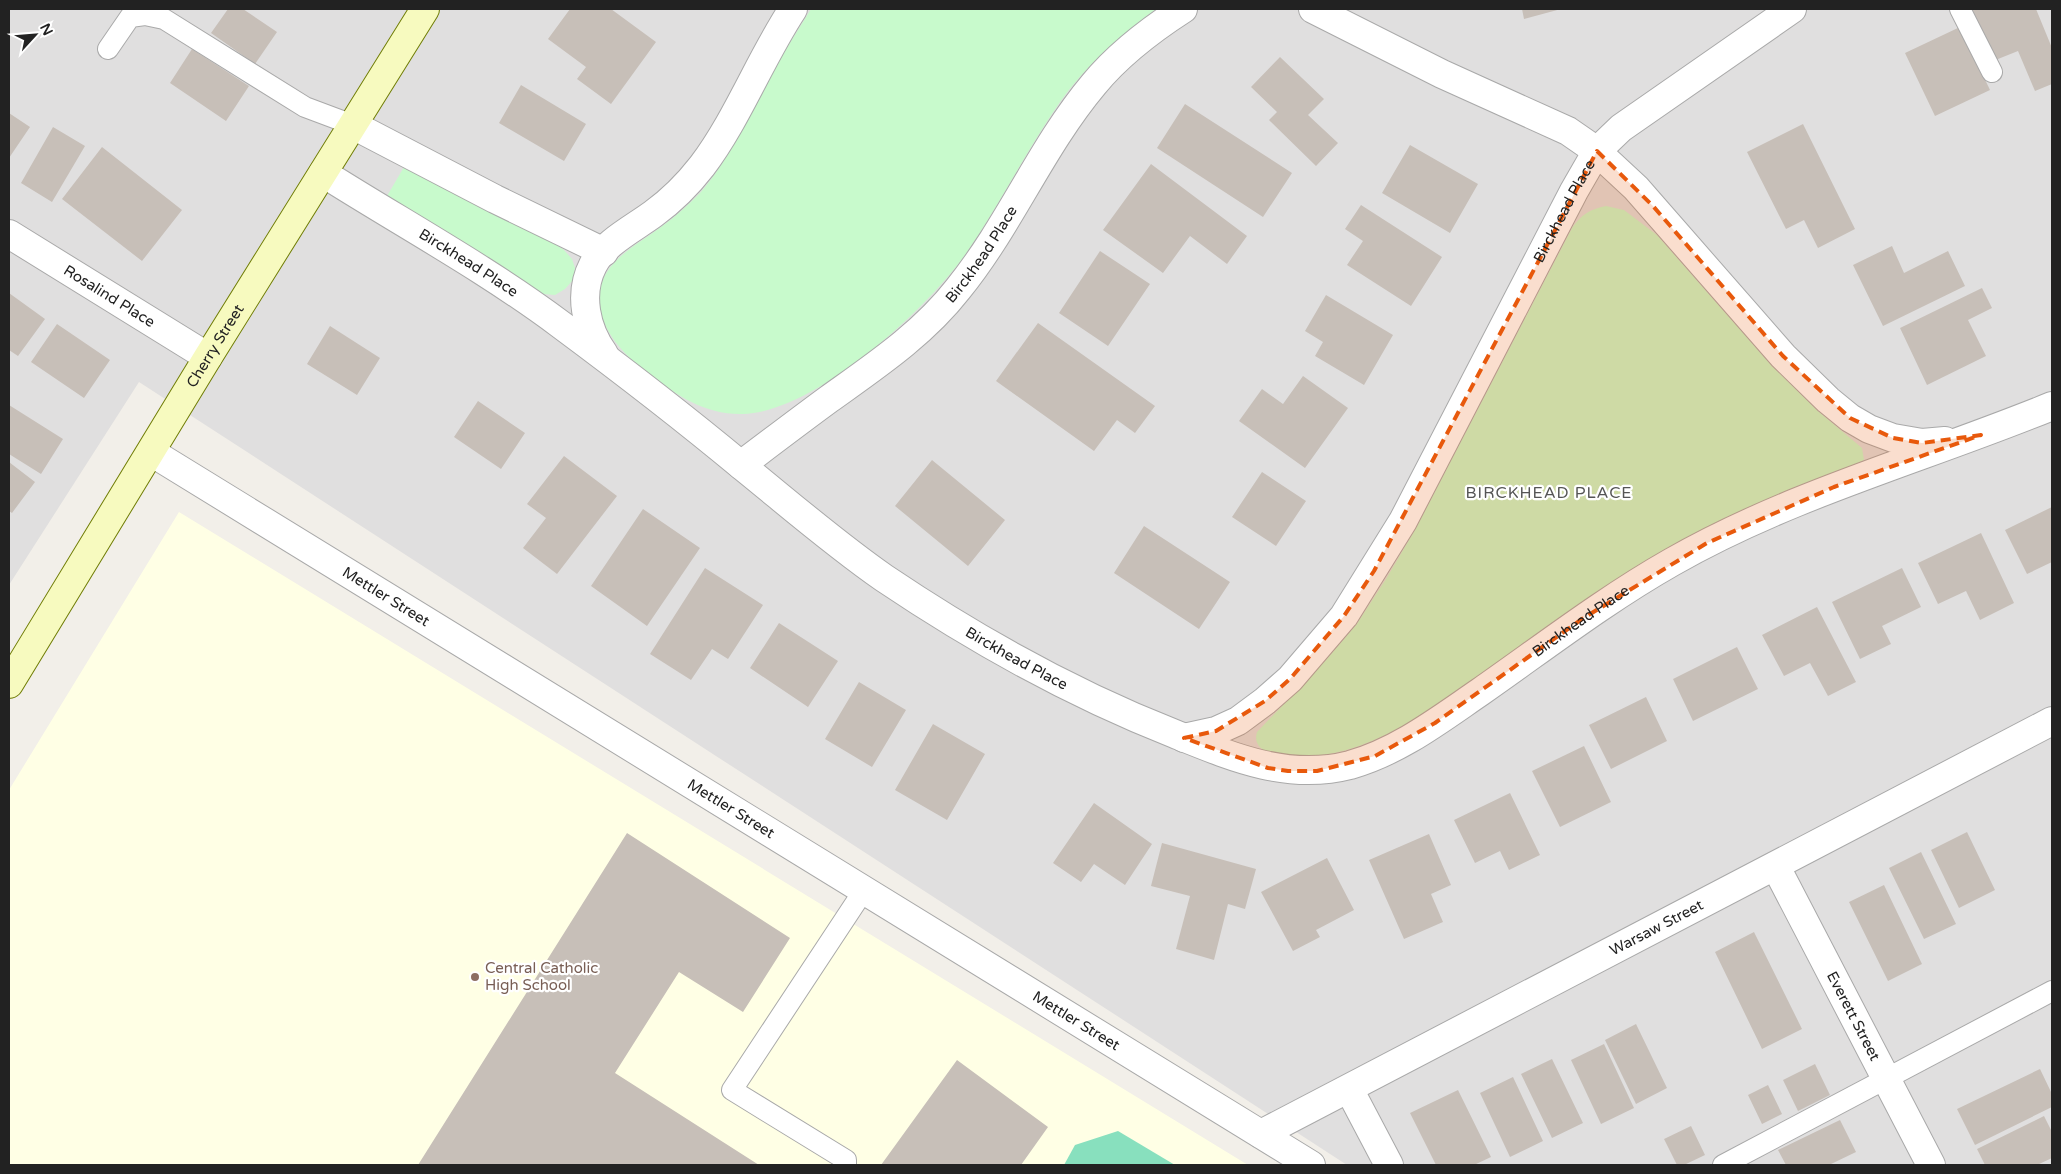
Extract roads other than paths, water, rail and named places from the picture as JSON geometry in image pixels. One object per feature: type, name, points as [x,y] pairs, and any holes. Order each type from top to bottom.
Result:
[{"type":"main road","name":"Cherry Street","points":[[9,684],[208,357],[425,9]]},
{"type":"street","name":"Birckhead Place","points":[[610,362],[588,324],[586,282],[594,263],[604,252],[675,195],[702,166],[793,9]]},
{"type":"street","name":"Birckhead Place","points":[[741,465],[910,339],[936,313],[979,262],[1051,143],[1095,82],[1144,38],[1183,9]]},
{"type":"street","name":"Birckhead Place","points":[[1313,9],[1442,74],[1568,131],[1597,152],[1653,206],[1783,356],[1828,400],[1850,418],[1869,429],[1893,438],[1922,443],[1981,435]]},
{"type":"street","name":"Birckhead Place","points":[[1184,738],[1224,728],[1238,721],[1265,701],[1290,679],[1344,616],[1403,521],[1574,191],[1597,152],[1621,128],[1792,9]]},
{"type":"street","points":[[353,124],[495,199],[604,252]]},
{"type":"street","name":"Birckhead Place","points":[[323,173],[523,298],[610,362],[835,541],[882,576],[946,618],[1087,697],[1130,717],[1268,768],[1317,771],[1346,766],[1403,744],[1582,619],[1658,570],[1707,543],[1834,487],[1981,435],[2052,406]]},
{"type":"street","name":"Rosalind Place","points":[[9,234],[208,357]]},
{"type":"street","name":"Mettler Street","points":[[151,452],[1312,1165]]},
{"type":"street","name":"Warsaw Street","points":[[1261,1134],[1776,867],[2052,721]]},
{"type":"street","name":"Everett Street","points":[[1776,867],[1931,1165]]},
{"type":"street","points":[[1348,1089],[1388,1165]]},
{"type":"lane","points":[[1960,9],[1992,72]]},
{"type":"lane","points":[[108,49],[130,17],[145,15],[164,19],[305,107],[353,124]]},
{"type":"lane","points":[[846,1165],[846,1160],[732,1090],[864,890]]},
{"type":"lane","points":[[1723,1165],[2052,991]]},
{"type":"place","name":"Central Catholic High School","points":[[475,977]]},
{"type":"district","name":"BIRCKHEAD PLACE","points":[[1549,492]]}]
